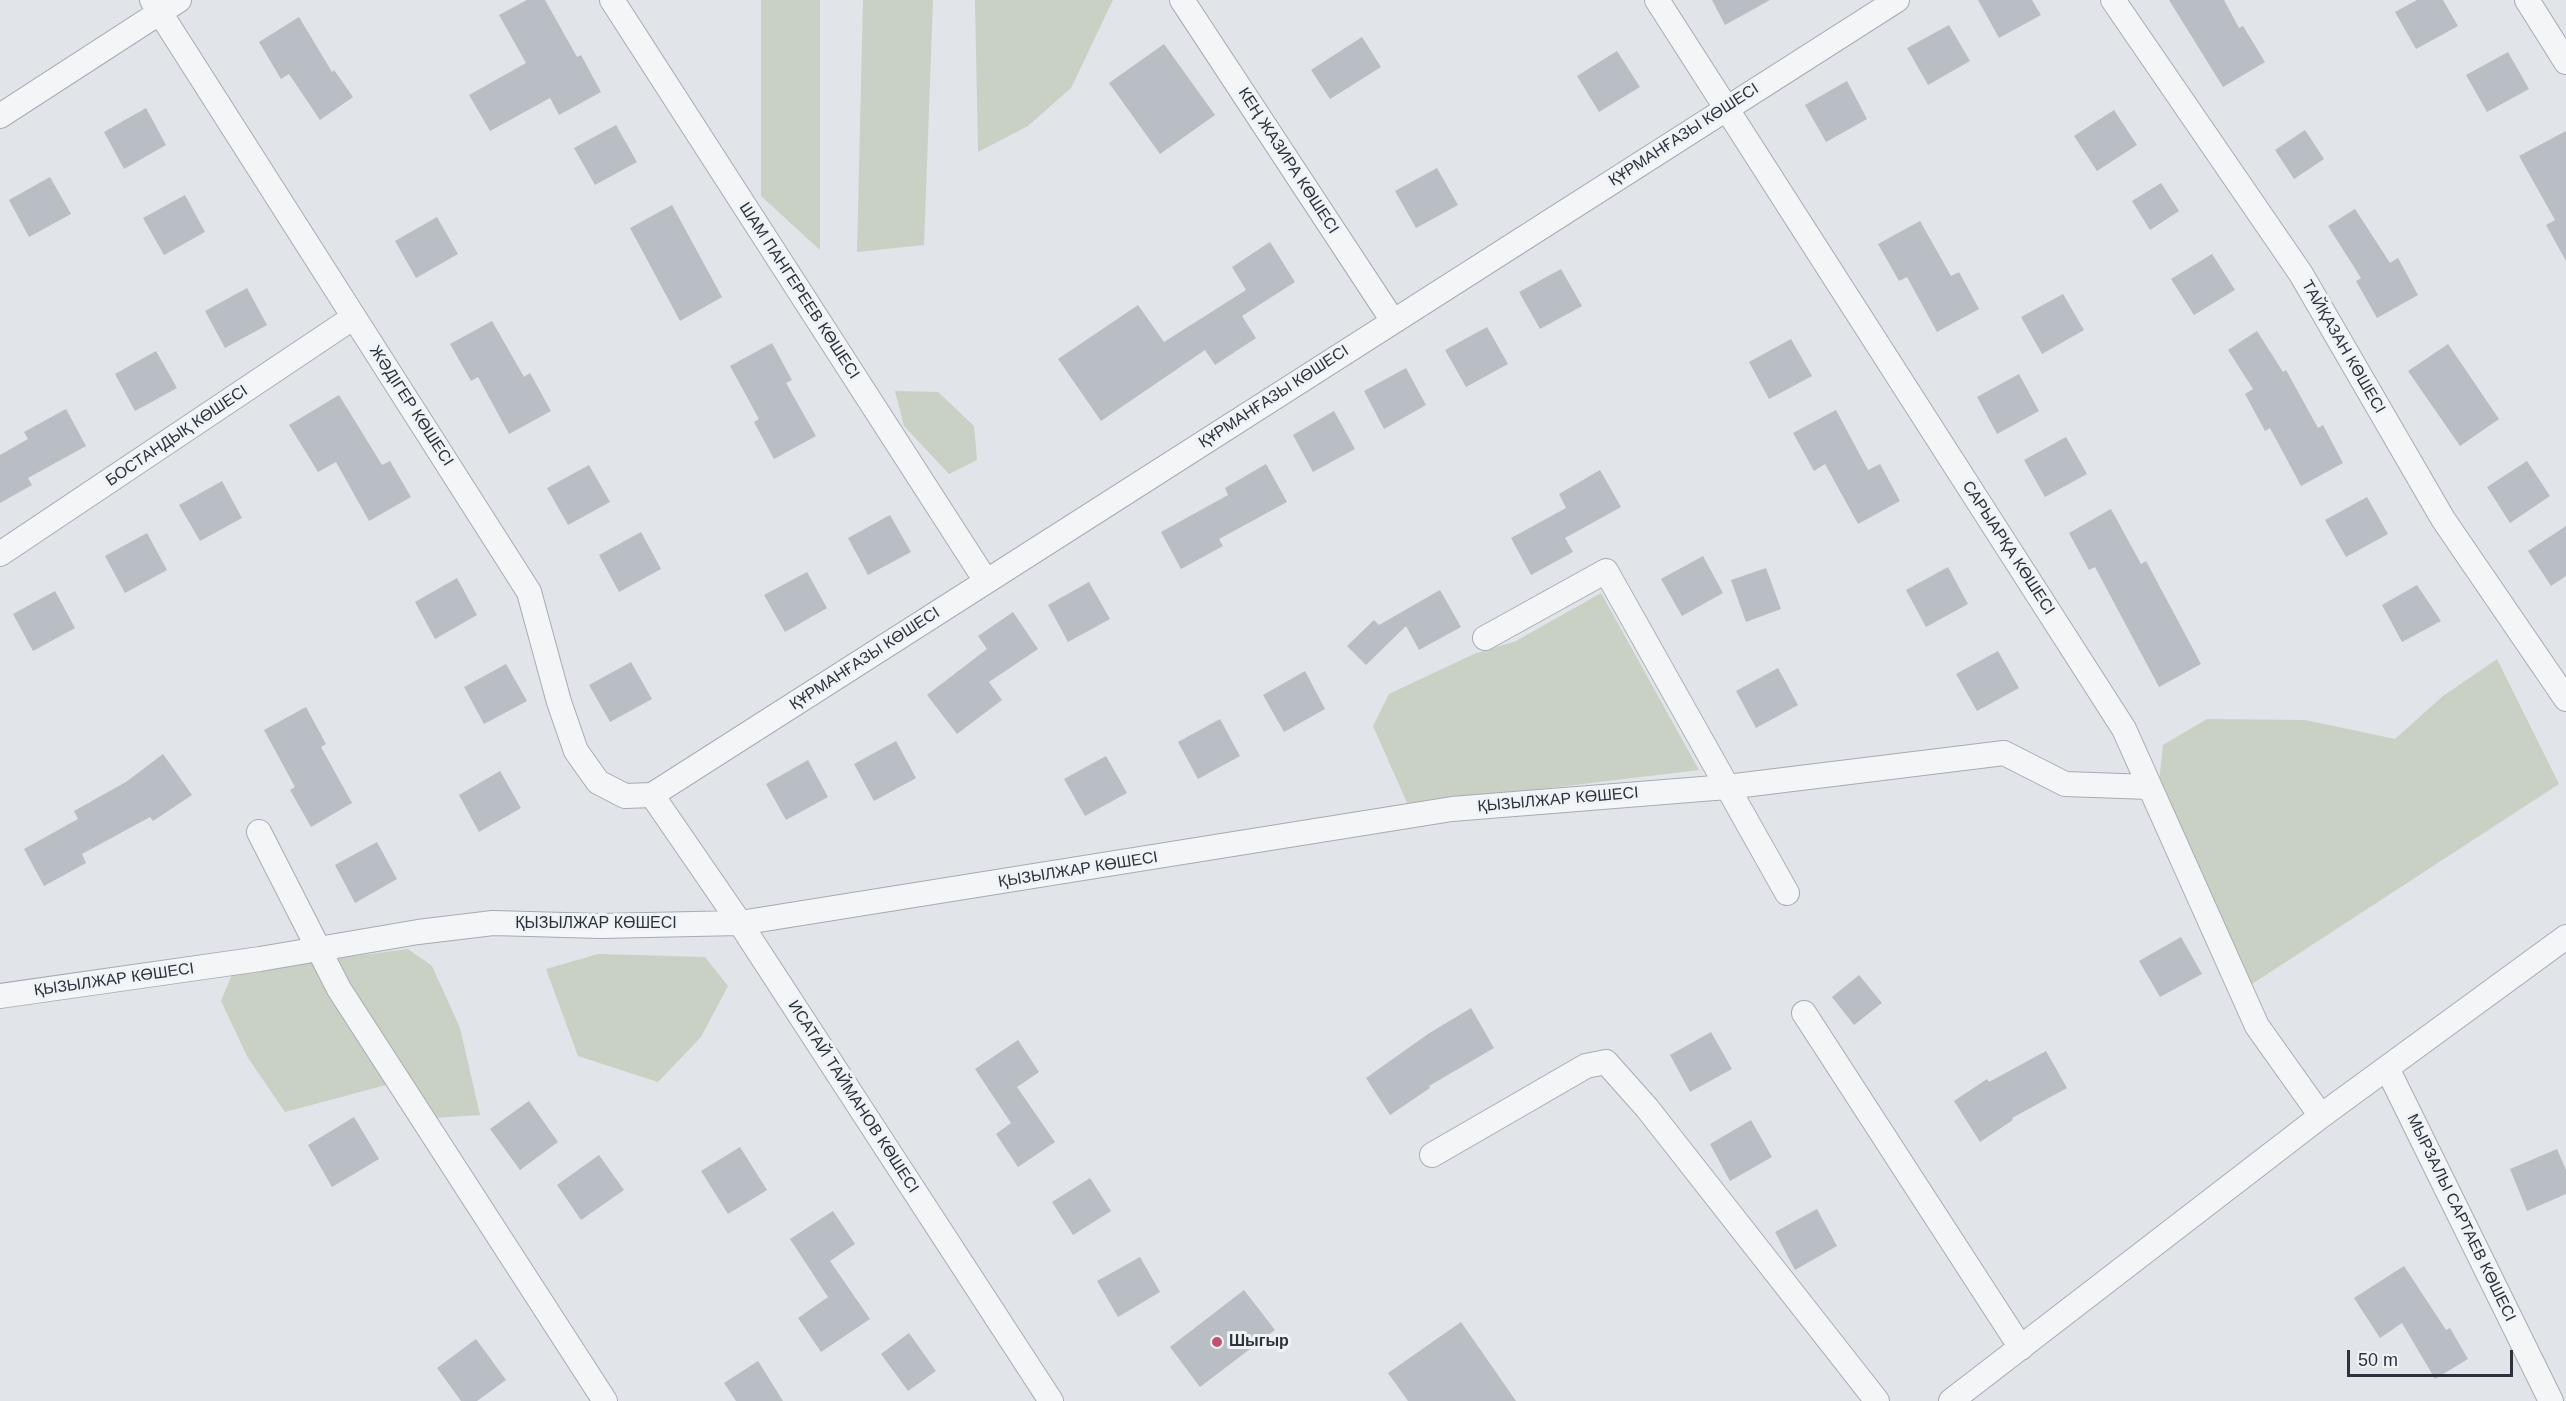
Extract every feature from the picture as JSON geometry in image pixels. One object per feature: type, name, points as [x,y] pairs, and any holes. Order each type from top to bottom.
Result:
[{"type":"street","name":"ШАМ ПАНГЕРЕЕВ КӨШЕСІ","points":[[612,0],[986,581]]},
{"type":"street","name":"КЕҢ ЖАЗИРА КӨШЕСІ","points":[[1182,0],[1393,321]]},
{"type":"street","name":"САРЫАРҚА КӨШЕСІ","points":[[1657,0],[2124,729],[2257,1026],[2321,1116]]},
{"type":"street","name":"ҚҰРМАНҒАЗЫ КӨШЕСІ","points":[[652,795],[1897,0]]},
{"type":"street","name":"ТАЙҚАЗАН КӨШЕСІ","points":[[2113,0],[2301,274],[2442,519],[2565,695]]},
{"type":"street","points":[[2527,0],[2566,62]]},
{"type":"street","points":[[0,116],[164,4]]},
{"type":"street","name":"ЖӘДІГЕР КӨШЕСІ","points":[[164,4],[354,317],[530,592],[559,702],[576,751],[598,782],[625,796],[652,795]]},
{"type":"street","name":"БОСТАНДЫҚ КӨШЕСІ","points":[[0,555],[354,317]]},
{"type":"street","points":[[1485,638],[1606,571],[1787,893]]},
{"type":"street","name":"ҚЫЗЫЛЖАР КӨШЕСІ","points":[[0,996],[418,932],[493,923],[601,926],[740,923],[1452,809],[1727,787],[2004,753],[2065,784],[2150,788]]},
{"type":"street","name":"ИСАТАЙ ТАЙМАНОВ КӨШЕСІ","points":[[652,795],[740,923],[1051,1401]]},
{"type":"street","points":[[259,832],[339,989],[605,1401]]},
{"type":"street","points":[[1951,1401],[2321,1116],[2566,937]]},
{"type":"street","points":[[1804,1013],[2021,1348]]},
{"type":"street","points":[[1432,1155],[1586,1066],[1606,1062],[1647,1108],[1876,1401]]},
{"type":"street","name":"МЫРЗАЛЫ САРТАЕВ КӨШЕСІ","points":[[2387,1068],[2551,1401]]},
{"type":"green space","points":[[761,0],[820,0],[820,250],[761,196]]},
{"type":"green space","points":[[863,0],[933,0],[924,245],[857,252]]},
{"type":"green space","points":[[975,0],[1113,0],[1071,88],[1028,126],[978,152]]},
{"type":"green space","points":[[895,391],[938,392],[974,426],[977,460],[949,474],[904,426]]},
{"type":"green space","points":[[1601,593],[1699,770],[1408,805],[1373,726],[1389,694],[1474,654],[1516,641]]},
{"type":"green space","points":[[2497,659],[2559,784],[2252,984],[2159,782],[2163,745],[2207,719],[2305,720],[2395,739],[2443,696]]},
{"type":"green space","points":[[408,949],[432,966],[460,1028],[480,1115],[419,1119],[386,1085],[285,1112],[248,1058],[221,1001],[233,972]]},
{"type":"green space","points":[[598,954],[705,957],[728,986],[701,1037],[658,1082],[578,1056],[546,969]]},
{"type":"building","points":[[527,0],[545,0],[577,57],[581,55],[601,92],[559,115],[550,98],[490,131],[469,95],[526,63],[499,15]]},
{"type":"building","points":[[1712,0],[1770,0],[1725,25]]},
{"type":"building","points":[[1978,0],[2032,0],[2041,15],[1999,38]]},
{"type":"building","points":[[2169,0],[2224,0],[2239,28],[2243,26],[2265,62],[2223,87]]},
{"type":"building","points":[[2417,0],[2443,0],[2458,26],[2416,49],[2395,12]]},
{"type":"building","points":[[299,17],[332,72],[334,70],[353,97],[320,120],[289,74],[281,79],[259,42]]},
{"type":"building","points":[[1949,25],[1970,61],[1928,85],[1907,48]]},
{"type":"building","points":[[1362,37],[1381,67],[1330,99],[1311,70]]},
{"type":"building","points":[[1164,44],[1215,115],[1160,154],[1109,83]]},
{"type":"building","points":[[1617,51],[1640,87],[1599,112],[1577,76]]},
{"type":"building","points":[[2508,52],[2529,89],[2487,112],[2466,75]]},
{"type":"building","points":[[1847,81],[1867,119],[1826,142],[1805,105]]},
{"type":"building","points":[[146,108],[166,145],[124,169],[104,132]]},
{"type":"building","points":[[2114,110],[2137,145],[2097,171],[2074,136]]},
{"type":"building","points":[[616,125],[637,162],[595,185],[574,148]]},
{"type":"building","points":[[2305,130],[2324,159],[2294,179],[2275,150]]},
{"type":"building","points":[[2566,131],[2566,261],[2546,225],[2555,220],[2519,156]]},
{"type":"building","points":[[1437,168],[1458,205],[1416,228],[1395,191]]},
{"type":"building","points":[[50,177],[71,214],[29,237],[9,200]]},
{"type":"building","points":[[2161,183],[2179,211],[2150,230],[2132,201]]},
{"type":"building","points":[[185,195],[205,232],[164,255],[143,218]]},
{"type":"building","points":[[672,205],[722,297],[680,321],[630,228]]},
{"type":"building","points":[[2355,209],[2390,263],[2398,258],[2418,295],[2377,318],[2356,281],[2361,278],[2328,226]]},
{"type":"building","points":[[437,217],[458,254],[416,278],[395,241]]},
{"type":"building","points":[[1920,221],[1951,276],[1959,272],[1979,309],[1937,332],[1907,277],[1899,281],[1878,244]]},
{"type":"building","points":[[1270,242],[1295,282],[1242,316],[1256,338],[1215,365],[1205,350],[1101,421],[1058,359],[1138,305],[1164,342],[1246,290],[1232,267]]},
{"type":"building","points":[[2212,254],[2235,290],[2194,315],[2171,279]]},
{"type":"building","points":[[1561,269],[1582,306],[1540,329],[1519,292]]},
{"type":"building","points":[[247,288],[267,325],[225,348],[205,311]]},
{"type":"building","points":[[2063,294],[2084,330],[2042,354],[2021,317]]},
{"type":"building","points":[[492,321],[524,377],[530,373],[551,411],[509,434],[478,377],[471,381],[450,344]]},
{"type":"building","points":[[1487,327],[1508,364],[1466,387],[1445,350]]},
{"type":"building","points":[[2257,331],[2283,372],[2286,370],[2318,428],[2323,425],[2343,463],[2301,486],[2270,428],[2265,431],[2245,394],[2253,389],[2228,350]]},
{"type":"building","points":[[1791,339],[1812,376],[1769,399],[1749,362]]},
{"type":"building","points":[[772,343],[792,380],[786,383],[816,436],[774,459],[754,422],[759,419],[730,366]]},
{"type":"building","points":[[2448,344],[2499,419],[2460,446],[2408,371]]},
{"type":"building","points":[[156,351],[177,388],[135,411],[115,374]]},
{"type":"building","points":[[1406,368],[1426,405],[1384,429],[1364,391]]},
{"type":"building","points":[[2019,374],[2039,411],[1997,434],[1977,397]]},
{"type":"building","points":[[339,395],[382,465],[390,461],[411,497],[369,521],[336,462],[318,472],[289,425]]},
{"type":"building","points":[[66,409],[86,446],[28,478],[32,485],[0,503],[0,455],[28,439],[24,432]]},
{"type":"building","points":[[1836,410],[1868,470],[1880,464],[1900,501],[1858,524],[1825,464],[1814,471],[1793,433]]},
{"type":"building","points":[[1334,411],[1355,449],[1313,472],[1293,435]]},
{"type":"building","points":[[2066,437],[2087,474],[2045,497],[2024,460]]},
{"type":"building","points":[[2527,461],[2550,496],[2510,523],[2487,487]]},
{"type":"building","points":[[1266,464],[1287,502],[1219,539],[1223,546],[1181,569],[1161,532],[1228,495],[1225,488]]},
{"type":"building","points":[[589,465],[610,502],[568,525],[547,488]]},
{"type":"building","points":[[1600,470],[1621,507],[1565,538],[1573,552],[1531,575],[1511,538],[1566,508],[1559,494]]},
{"type":"building","points":[[222,481],[242,518],[200,541],[179,505]]},
{"type":"building","points":[[2367,497],[2388,534],[2346,557],[2325,520]]},
{"type":"building","points":[[2111,509],[2141,564],[2146,561],[2201,664],[2159,687],[2095,567],[2089,570],[2069,533]]},
{"type":"building","points":[[890,515],[911,552],[868,575],[848,538]]},
{"type":"building","points":[[2566,526],[2566,576],[2551,586],[2528,551]]},
{"type":"building","points":[[641,532],[661,569],[619,592],[599,555]]},
{"type":"building","points":[[147,533],[167,570],[125,593],[105,556]]},
{"type":"building","points":[[1703,556],[1723,593],[1682,616],[1661,579]]},
{"type":"building","points":[[1948,567],[1968,604],[1926,627],[1906,590]]},
{"type":"building","points":[[1766,568],[1781,609],[1746,622],[1731,580]]},
{"type":"building","points":[[807,572],[827,608],[785,632],[764,595]]},
{"type":"building","points":[[457,578],[477,615],[435,639],[415,602]]},
{"type":"building","points":[[1089,582],[1110,619],[1068,642],[1048,605]]},
{"type":"building","points":[[2417,585],[2441,621],[2402,642],[2382,605]]},
{"type":"building","points":[[1440,590],[1461,627],[1419,650],[1406,626],[1366,665],[1347,646],[1374,620],[1379,625]]},
{"type":"building","points":[[55,591],[75,628],[33,651],[13,614]]},
{"type":"building","points":[[1013,612],[1038,649],[989,682],[1002,700],[957,734],[927,695],[987,649],[978,636]]},
{"type":"building","points":[[1998,651],[2019,688],[1977,711],[1956,674]]},
{"type":"building","points":[[631,662],[652,699],[610,722],[589,685]]},
{"type":"building","points":[[506,664],[527,701],[484,724],[464,687]]},
{"type":"building","points":[[1778,668],[1798,705],[1756,728],[1736,691]]},
{"type":"building","points":[[1305,671],[1325,709],[1284,732],[1263,695]]},
{"type":"building","points":[[306,707],[326,744],[321,747],[352,803],[311,827],[290,790],[295,787],[264,730]]},
{"type":"building","points":[[1220,719],[1240,756],[1198,779],[1178,742]]},
{"type":"building","points":[[896,741],[916,778],[874,801],[854,764]]},
{"type":"building","points":[[163,754],[192,795],[153,821],[150,817],[82,854],[86,863],[44,886],[24,849],[78,819],[74,811],[126,782]]},
{"type":"building","points":[[1106,756],[1127,793],[1085,816],[1064,779]]},
{"type":"building","points":[[808,760],[828,797],[786,820],[766,784]]},
{"type":"building","points":[[500,771],[521,808],[479,832],[459,795]]},
{"type":"building","points":[[377,842],[397,879],[355,903],[335,865]]},
{"type":"building","points":[[2181,937],[2202,974],[2160,997],[2139,961]]},
{"type":"building","points":[[1859,975],[1882,1003],[1854,1025],[1832,997]]},
{"type":"building","points":[[1471,1008],[1494,1048],[1429,1086],[1430,1088],[1390,1115],[1366,1078],[1428,1034]]},
{"type":"building","points":[[1711,1032],[1732,1069],[1690,1092],[1670,1055]]},
{"type":"building","points":[[1018,1040],[1039,1072],[1017,1087],[1055,1142],[1018,1167],[996,1134],[1011,1123],[975,1069]]},
{"type":"building","points":[[2046,1051],[2067,1088],[2012,1118],[2013,1120],[1980,1142],[1954,1101],[1987,1079],[1989,1082]]},
{"type":"building","points":[[529,1101],[558,1142],[520,1170],[490,1129]]},
{"type":"building","points":[[354,1117],[379,1159],[332,1187],[308,1145]]},
{"type":"building","points":[[1751,1120],[1772,1157],[1730,1181],[1710,1144]]},
{"type":"building","points":[[740,1147],[767,1190],[728,1214],[701,1171]]},
{"type":"building","points":[[2557,1149],[2566,1170],[2566,1194],[2527,1211],[2510,1169]]},
{"type":"building","points":[[599,1155],[624,1190],[581,1220],[557,1185]]},
{"type":"building","points":[[1090,1178],[1111,1211],[1073,1235],[1052,1202]]},
{"type":"building","points":[[1817,1209],[1837,1246],[1795,1270],[1775,1232]]},
{"type":"building","points":[[833,1211],[855,1244],[830,1261],[870,1319],[821,1352],[798,1318],[828,1297],[790,1239]]},
{"type":"building","points":[[1140,1257],[1160,1292],[1118,1317],[1097,1281]]},
{"type":"building","points":[[2404,1266],[2446,1330],[2450,1328],[2468,1359],[2435,1379],[2402,1323],[2380,1338],[2354,1298]]},
{"type":"building","points":[[1244,1290],[1275,1330],[1200,1387],[1170,1347]]},
{"type":"building","points":[[1461,1322],[1516,1401],[1408,1401],[1388,1373]]},
{"type":"building","points":[[909,1333],[936,1371],[908,1391],[881,1354]]},
{"type":"building","points":[[476,1339],[506,1380],[477,1401],[461,1401],[437,1368]]},
{"type":"building","points":[[758,1361],[783,1401],[736,1401],[724,1383]]},
{"type":"place","name":"Шыгыр","points":[[1217,1342]]}]
